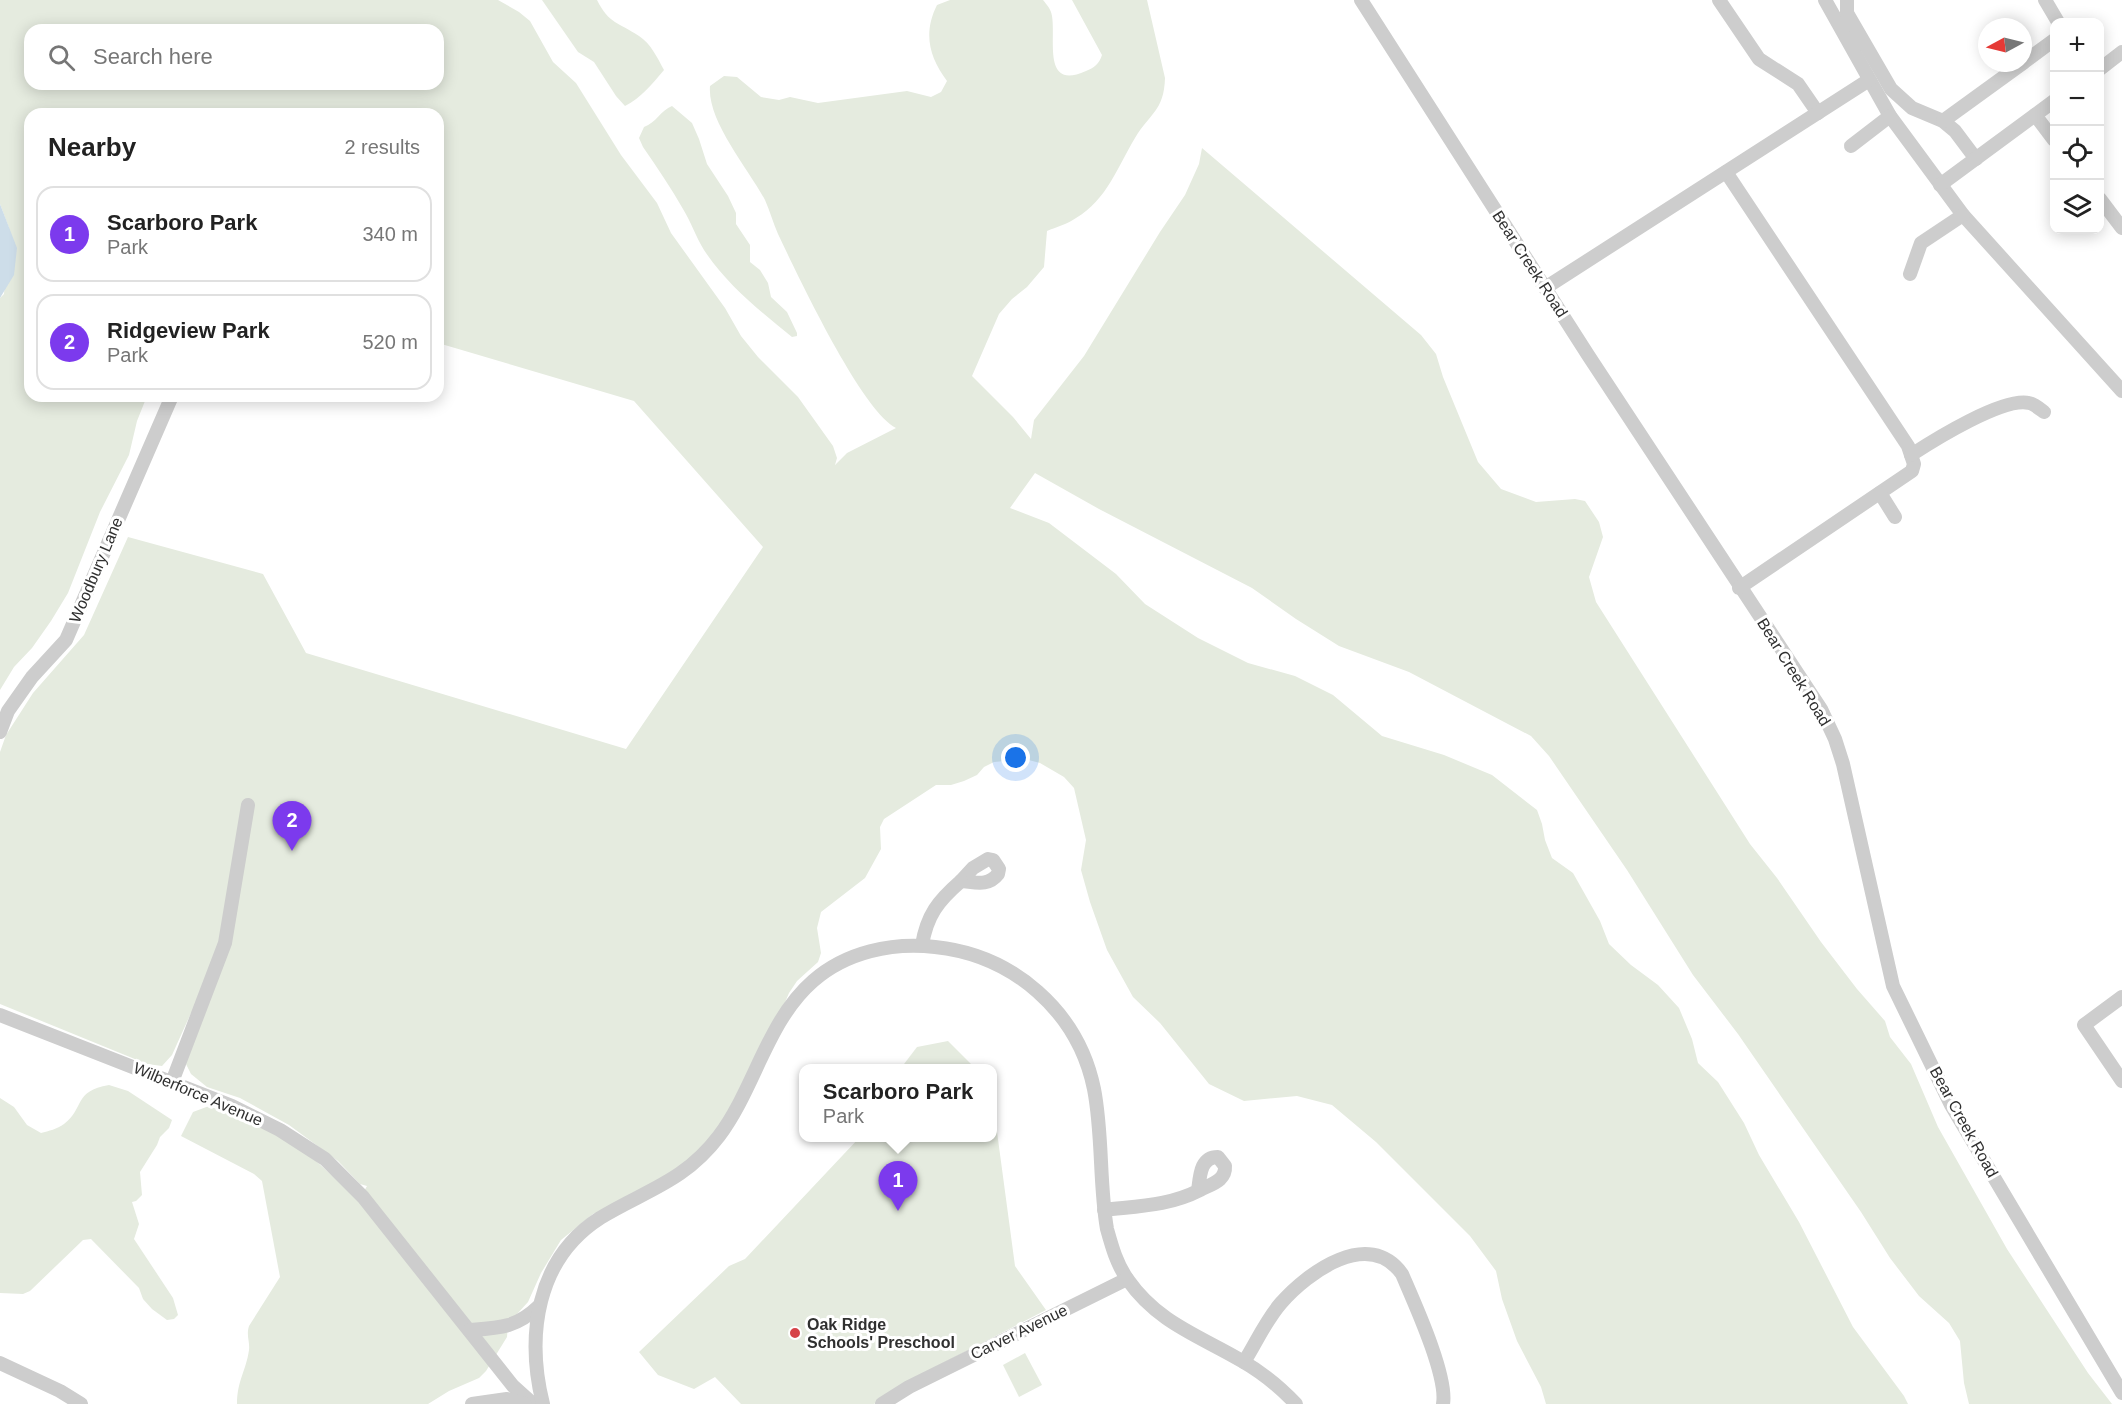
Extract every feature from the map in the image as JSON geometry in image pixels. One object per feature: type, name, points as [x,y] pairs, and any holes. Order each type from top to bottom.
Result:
[{"type":"street","name":"Bear Creek Road","points":[[1361,0],[1739,588],[1821,709],[1835,739],[1845,771],[1893,986],[1951,1105],[2122,1393]]},
{"type":"street","points":[[1719,0],[1759,59],[1798,84],[1818,113]]},
{"type":"street","points":[[1825,0],[1890,116],[1940,185],[1963,215],[2122,391]]},
{"type":"street","points":[[1847,0],[1847,14],[1891,89],[1912,108],[1943,121],[1955,131],[1976,159]]},
{"type":"street","points":[[2044,0],[2055,18]]},
{"type":"street","points":[[2032,57],[2050,44]]},
{"type":"street","points":[[2104,66],[2122,52]]},
{"type":"street","points":[[1943,121],[2011,72]]},
{"type":"street","points":[[1545,288],[1869,80]]},
{"type":"street","points":[[1940,185],[2050,104]]},
{"type":"street","points":[[2035,115],[2050,134]]},
{"type":"street","points":[[1851,146],[1890,116]]},
{"type":"street","points":[[1726,172],[1908,446],[1914,464],[1912,471],[1739,588]]},
{"type":"street","points":[[2104,204],[2122,228]]},
{"type":"street","points":[[1910,274],[1921,243],[1963,215]]},
{"type":"street","name":"Woodbury Lane","points":[[0,732],[8,711],[32,677],[66,640],[169,402]]},
{"type":"street","points":[[1911,455],[1969,420],[2018,403],[2030,403],[2044,412]]},
{"type":"street","points":[[1880,493],[1895,517]]},
{"type":"street","points":[[172,1082],[225,943],[248,805]]},
{"type":"street","points":[[922,945],[925,928],[932,911],[961,881]]},
{"type":"street","points":[[543,1404],[535,1350],[535,1329],[539,1306],[554,1266],[579,1236],[599,1219],[657,1189],[687,1169],[718,1137],[744,1097],[771,1039],[795,999],[814,980],[837,964],[856,955],[888,947],[922,945],[956,949],[984,957],[1010,970],[1042,995],[1067,1025],[1082,1053],[1094,1090],[1104,1210],[1112,1248],[1126,1278],[1152,1307],[1172,1323],[1244,1362],[1273,1381],[1296,1404]]},
{"type":"street","points":[[2122,997],[2084,1025],[2122,1081]]},
{"type":"street","name":"Wilberforce Avenue","points":[[0,1015],[232,1106],[280,1130],[325,1159],[363,1197],[513,1386],[533,1404]]},
{"type":"street","points":[[1104,1210],[1168,1203],[1198,1191]]},
{"type":"street","points":[[1244,1362],[1278,1307],[1299,1284],[1330,1263],[1347,1256],[1378,1255],[1397,1268],[1410,1293],[1443,1386],[1443,1404]]},
{"type":"street","name":"Carver Avenue","points":[[882,1404],[909,1387],[1126,1278]]},
{"type":"street","points":[[469,1330],[499,1329],[515,1324],[539,1306]]},
{"type":"street","points":[[0,1363],[51,1386],[81,1404]]},
{"type":"street","points":[[472,1404],[507,1399],[525,1404]]},
{"type":"shaded area","points":[[0,0],[498,0],[530,21],[553,62],[576,83],[621,155],[657,203],[671,233],[725,308],[741,336],[758,357],[798,397],[833,446],[837,458],[835,465],[847,453],[896,428],[865,396],[831,339],[778,234],[765,200],[722,129],[711,100],[710,86],[724,76],[737,77],[761,97],[779,100],[790,97],[818,103],[907,91],[931,97],[941,92],[947,81],[932,54],[930,25],[937,5],[950,0],[1043,0],[1052,16],[1054,60],[1057,69],[1063,74],[1072,75],[1094,67],[1102,55],[1072,0],[1147,0],[1165,78],[1159,105],[1135,138],[1111,182],[1096,202],[1073,220],[1047,231],[1044,267],[999,314],[972,376],[1013,417],[1031,439],[1034,420],[1084,356],[1185,195],[1199,164],[1202,148],[1421,335],[1436,354],[1443,377],[1478,462],[1501,489],[1536,502],[1575,499],[1585,501],[1599,522],[1603,537],[1589,577],[1596,602],[1750,844],[1777,878],[1821,942],[1885,1021],[1890,1037],[1911,1064],[1938,1127],[2007,1249],[2088,1373],[2112,1404],[1969,1404],[1964,1383],[1960,1341],[1949,1323],[1919,1296],[1890,1258],[1861,1212],[1738,1034],[1693,975],[1627,870],[1549,756],[1531,736],[1409,672],[1339,646],[1252,588],[1099,509],[1035,473],[1010,508],[1049,523],[1116,574],[1145,604],[1198,638],[1248,663],[1295,676],[1333,695],[1382,736],[1444,755],[1492,775],[1537,810],[1552,858],[1573,873],[1600,921],[1609,944],[1631,965],[1658,985],[1679,1008],[1692,1039],[1698,1063],[1718,1082],[1744,1123],[1759,1155],[1799,1222],[1853,1327],[1908,1404],[1546,1404],[1541,1387],[1517,1341],[1502,1299],[1496,1271],[1470,1236],[1376,1142],[1332,1105],[1297,1096],[1244,1101],[1209,1084],[1160,1023],[1133,997],[1107,950],[1090,902],[1081,870],[1086,840],[1074,788],[1064,777],[1040,763],[1025,759],[994,762],[984,767],[977,775],[964,781],[951,785],[936,785],[884,819],[880,827],[881,849],[865,878],[821,912],[817,928],[821,953],[818,962],[797,981],[789,993],[727,1117],[698,1152],[658,1183],[593,1214],[561,1240],[541,1273],[528,1302],[508,1324],[507,1337],[486,1371],[479,1378],[449,1391],[428,1404],[237,1404],[238,1389],[249,1350],[249,1326],[280,1277],[262,1181],[254,1174],[181,1136],[193,1112],[209,1106],[272,1131],[316,1161],[359,1200],[367,1186],[360,1184],[338,1161],[289,1125],[240,1098],[207,1087],[191,1074],[186,1064],[200,1021],[191,1013],[172,1055],[162,1066],[147,1064],[0,1004],[0,752],[6,735],[33,693],[84,635],[128,537],[263,574],[306,653],[626,749],[763,547],[634,401],[444,345],[444,108],[24,108],[24,402],[145,402],[137,421],[129,455],[100,512],[68,593],[51,621],[32,648],[14,667],[0,690],[0,298],[4,294],[9,228],[0,204]]},
{"type":"shaded area","points":[[542,0],[597,0],[610,18],[647,43],[664,70],[641,95],[625,106],[594,62],[578,52]]},
{"type":"shaded area","points":[[672,106],[692,123],[707,164],[728,196],[736,213],[736,224],[750,245],[750,262],[760,270],[768,283],[771,297],[787,312],[797,336],[792,337],[756,307],[713,263],[674,193],[643,147],[639,138],[644,127]]},
{"type":"shaded area","points":[[948,1041],[971,1064],[904,1064],[917,1047]]},
{"type":"shaded area","points":[[109,1085],[128,1091],[172,1120],[140,1172],[142,1195],[132,1202],[139,1224],[134,1239],[173,1298],[178,1315],[174,1319],[167,1320],[152,1309],[143,1299],[139,1288],[91,1239],[83,1240],[30,1291],[23,1294],[0,1293],[0,1098],[14,1107],[27,1125],[41,1133],[64,1124],[90,1091]]},
{"type":"shaded area","points":[[997,1132],[1015,1266],[1046,1310],[922,1374],[874,1404],[741,1404],[715,1377],[694,1389],[658,1375],[639,1352],[729,1266],[745,1259],[855,1142],[997,1142]]},
{"type":"shaded area","points":[[1025,1353],[1042,1385],[1019,1397],[1003,1365]]},
{"type":"water","points":[[0,204],[17,248],[14,275],[0,298]]},
{"type":"place","name":"Ridgeview Park","points":[[292,851]]},
{"type":"place","name":"Scarboro Park","points":[[898,1211]]},
{"type":"place","name":"Oak Ridge Schools' Preschool","points":[[795,1333]]}]
